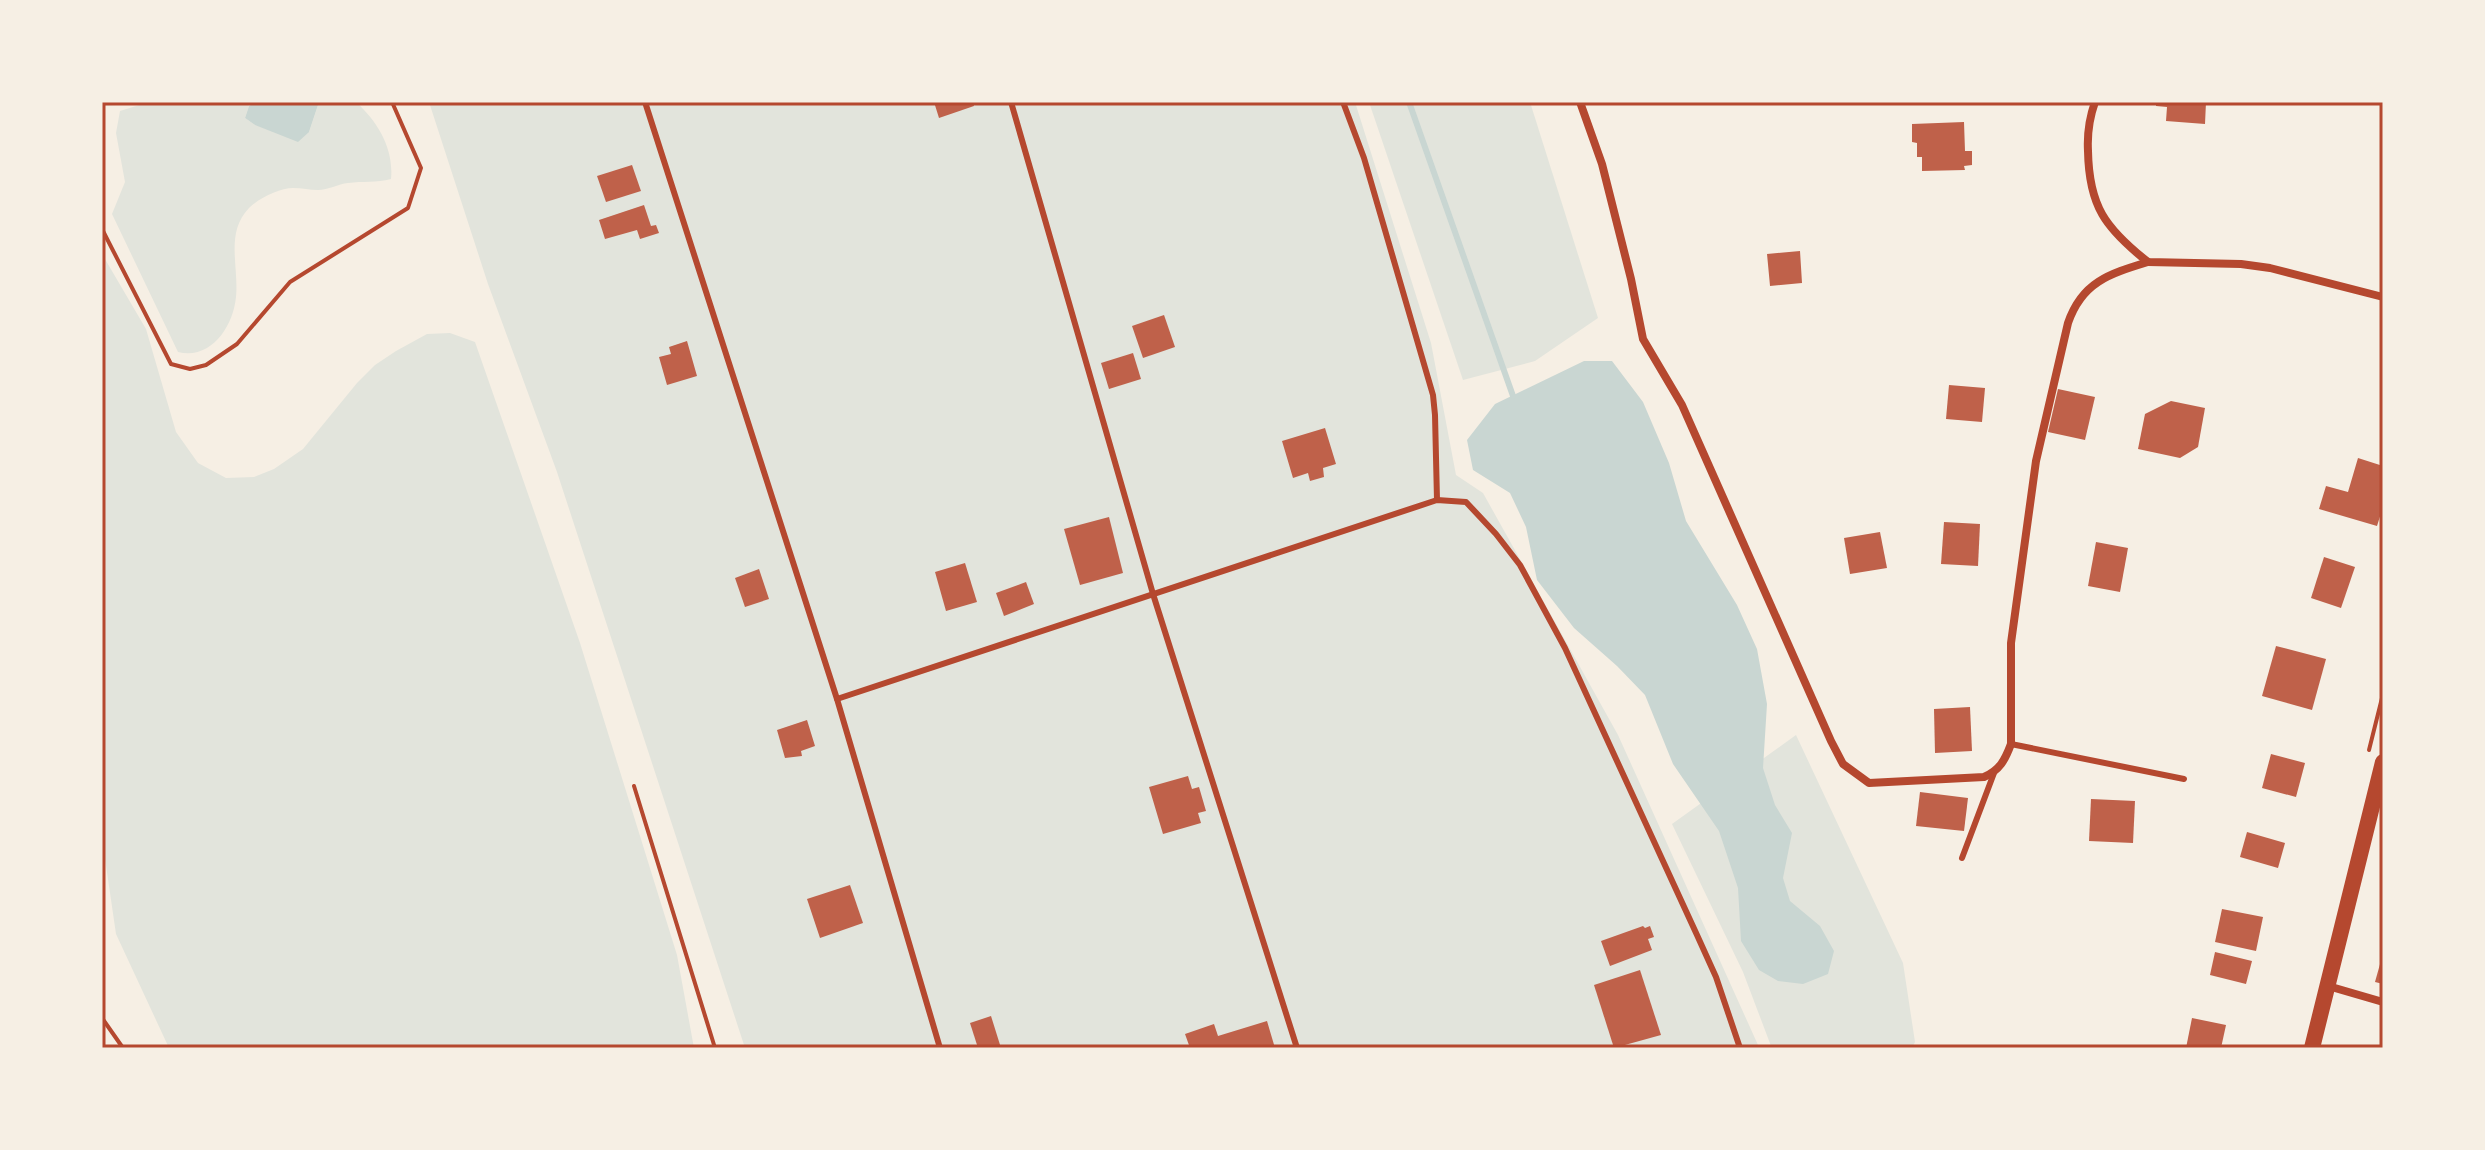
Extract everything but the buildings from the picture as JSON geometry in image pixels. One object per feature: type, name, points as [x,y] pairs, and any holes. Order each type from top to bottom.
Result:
[{"type":"main road","points":[[2312,1048],[2383,762]]},
{"type":"street","points":[[1580,102],[1602,164],[1643,339],[1682,405],[1843,764],[1869,783],[1974,779],[1994,773],[2006,756],[2011,744],[2013,627],[2036,461],[2068,323],[2084,290],[2107,276],[2148,262],[2241,264],[2297,273],[2383,297]]},
{"type":"street","points":[[2095,102],[2087,138],[2090,188],[2111,229],[2148,262]]},
{"type":"street","points":[[2327,986],[2383,1002]]},
{"type":"lane","points":[[645,102],[837,699],[940,1048]]},
{"type":"lane","points":[[1011,102],[1153,594],[1297,1048]]},
{"type":"lane","points":[[1343,102],[1364,158],[1433,395],[1437,500]]},
{"type":"lane","points":[[837,699],[1437,500],[1466,502],[1520,565],[1565,648],[1716,977],[1740,1048]]},
{"type":"lane","points":[[2011,744],[2184,779]]},
{"type":"lane","points":[[1962,858],[1994,773]]},
{"type":"path","points":[[102,229],[171,364],[190,369],[206,365],[237,344],[290,282],[408,208],[421,168],[392,102]]},
{"type":"path","points":[[634,786],[715,1048]]},
{"type":"path","points":[[102,1018],[123,1048]]},
{"type":"shaded area","points":[[102,102],[245,102],[249,106],[245,118],[255,125],[309,132],[319,102],[356,102],[383,137],[390,157],[391,179],[348,183],[322,190],[288,188],[253,204],[237,228],[236,297],[225,330],[201,351],[178,352],[112,214],[125,182],[116,133],[120,111],[146,103],[102,106]]},
{"type":"shaded area","points":[[256,102],[319,102],[309,132],[298,142],[245,118],[249,106]]},
{"type":"shaded area","points":[[429,102],[1355,102],[1431,343],[1456,475],[1483,493],[1618,735],[1758,1045],[1771,1046],[1743,972],[1672,824],[1796,735],[1903,963],[1915,1042],[1912,1048],[745,1048],[557,472],[488,284]]},
{"type":"shaded area","points":[[1369,102],[1530,102],[1598,318],[1535,361],[1463,380]]},
{"type":"shaded area","points":[[102,254],[146,329],[176,432],[198,463],[226,478],[254,477],[274,469],[303,449],[375,365],[427,334],[450,333],[475,342],[580,643],[677,955],[694,1048],[169,1048],[116,934],[102,838]]},
{"type":"shaded area","points":[[1584,361],[1612,361],[1643,402],[1669,463],[1686,521],[1737,605],[1757,649],[1767,704],[1763,768],[1775,805],[1792,833],[1783,878],[1790,901],[1820,926],[1834,951],[1828,974],[1803,984],[1778,981],[1759,970],[1741,941],[1738,888],[1719,831],[1673,764],[1645,695],[1574,628],[1537,580],[1526,527],[1510,493],[1473,470],[1467,440],[1495,404]]},
{"type":"waterway","points":[[1409,102],[1513,396]]}]
